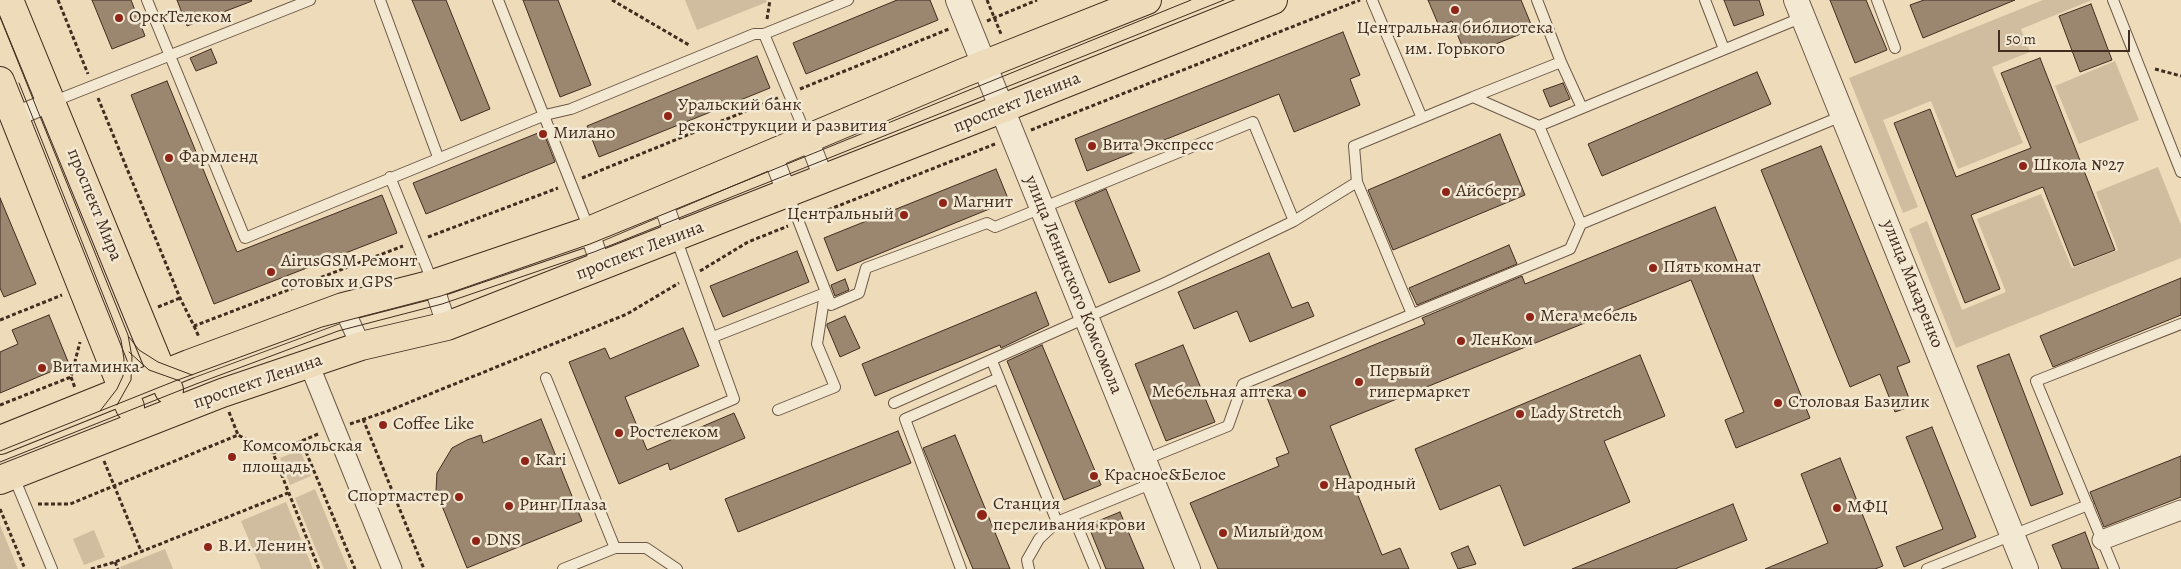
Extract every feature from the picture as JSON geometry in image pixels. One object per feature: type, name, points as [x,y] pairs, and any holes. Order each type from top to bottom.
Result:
[{"type":"main road","name":"проспект Мира","points":[[9,0],[178,410]]},
{"type":"main road","name":"проспект Ленина","points":[[0,440],[163,374],[343,307],[433,284],[589,231],[984,64],[1147,0]]},
{"type":"main road","name":"проспект Ленина","points":[[7,477],[178,410],[361,346],[447,326],[824,179],[1273,0]]},
{"type":"main road","points":[[0,81],[138,426]]},
{"type":"street","name":"улица Ленинского Комсомола","points":[[958,0],[1188,569]]},
{"type":"street","name":"улица Макаренко","points":[[1800,9],[2026,569]]},
{"type":"street","points":[[14,117],[51,102]]},
{"type":"street","points":[[808,138],[824,179]]},
{"type":"street","points":[[772,154],[787,193]]},
{"type":"street","points":[[662,200],[676,237]]},
{"type":"street","points":[[589,231],[601,266]]},
{"type":"street","points":[[433,284],[447,326]]},
{"type":"street","points":[[343,307],[361,346]]},
{"type":"street","points":[[309,364],[392,569]]},
{"type":"street","points":[[2102,540],[2181,510]]},
{"type":"lane","points":[[147,0],[244,238],[438,157],[545,115],[571,109],[754,34],[764,34],[848,0]]},
{"type":"lane","points":[[51,102],[310,0]]},
{"type":"lane","points":[[380,0],[438,157]]},
{"type":"lane","points":[[498,0],[545,115],[589,231]]},
{"type":"lane","points":[[1372,0],[1422,118]]},
{"type":"lane","points":[[1537,0],[1561,62],[1582,108]]},
{"type":"lane","points":[[1705,0],[1724,49]]},
{"type":"lane","points":[[1877,0],[1895,48]]},
{"type":"lane","points":[[2113,0],[2181,172]]},
{"type":"lane","points":[[1539,126],[1724,49],[1800,9]]},
{"type":"lane","points":[[764,34],[808,138]]},
{"type":"lane","points":[[1412,314],[1357,182],[1354,146],[1561,62]]},
{"type":"lane","points":[[1473,97],[1539,126],[1581,224]]},
{"type":"lane","points":[[1144,460],[1228,426],[1243,384],[1570,249],[1581,224],[1842,116]]},
{"type":"lane","points":[[787,193],[831,305],[859,293],[866,268],[987,224],[996,227],[1253,122],[1294,221]]},
{"type":"lane","points":[[390,177],[433,284]]},
{"type":"lane","points":[[894,403],[992,361],[1294,221],[1357,182]]},
{"type":"lane","points":[[654,432],[734,399],[676,237]]},
{"type":"lane","points":[[713,337],[825,293]]},
{"type":"lane","points":[[778,410],[835,387],[817,344],[825,293]]},
{"type":"lane","points":[[2114,569],[2036,381],[2181,324]]},
{"type":"lane","points":[[992,361],[1057,522]]},
{"type":"lane","points":[[546,378],[615,548]]},
{"type":"lane","points":[[961,569],[905,419],[999,378]]},
{"type":"lane","points":[[7,477],[25,504],[52,569]]},
{"type":"lane","points":[[1029,569],[1027,560],[1039,539],[1057,522],[1153,483]]},
{"type":"lane","points":[[1927,569],[2088,505]]},
{"type":"lane","points":[[1073,516],[1095,569]]},
{"type":"lane","points":[[563,569],[615,548],[646,548],[677,569]]},
{"type":"path","points":[[58,0],[180,298],[194,326],[566,184]]},
{"type":"path","points":[[612,0],[704,54]]},
{"type":"path","points":[[575,181],[949,29],[970,28],[1037,0]]},
{"type":"path","points":[[692,276],[748,242],[1360,0]]},
{"type":"path","points":[[2137,63],[2181,76]]},
{"type":"path","points":[[272,453],[301,440],[362,420],[627,314],[684,280]]},
{"type":"path","points":[[0,320],[64,294]]},
{"type":"path","points":[[0,405],[71,376],[81,338]]},
{"type":"path","points":[[362,420],[424,569]]},
{"type":"path","points":[[25,504],[70,504],[238,435],[272,453],[319,569]]},
{"type":"path","points":[[301,440],[355,569]]},
{"type":"path","points":[[91,569],[115,562],[288,493]]},
{"type":"path","points":[[0,509],[25,569]]},
{"type":"path","points":[[115,562],[118,569]]},
{"type":"shaded area","points":[[685,0],[766,0],[767,2],[697,30]]},
{"type":"shaded area","points":[[2043,0],[2092,0],[2021,29],[2030,52],[1992,67],[2023,143],[1958,169],[1931,101],[1883,120],[1918,207],[1903,213],[1849,78]]},
{"type":"shaded area","points":[[2115,61],[2139,120],[2079,144],[2055,86]]},
{"type":"shaded area","points":[[2158,167],[2181,225],[2181,258],[1956,348],[1909,229],[1927,221],[1962,310],[2006,292],[1977,219],[2041,194],[2072,268],[2118,250],[2096,192]]},
{"type":"shaded area","points":[[300,450],[311,476],[290,485],[280,458]]},
{"type":"shaded area","points":[[315,489],[348,569],[324,569],[295,498]]},
{"type":"shaded area","points":[[286,502],[313,569],[261,569],[241,521]]},
{"type":"shaded area","points":[[0,525],[18,569],[0,569]]},
{"type":"shaded area","points":[[94,530],[105,557],[84,565],[73,539]]},
{"type":"shaded area","points":[[165,549],[173,569],[121,569],[120,567]]},
{"type":"building","name":"ОрскТелеком","points":[[92,0],[131,0],[145,36],[112,49]]},
{"type":"building","points":[[177,0],[251,0],[252,1],[187,26]]},
{"type":"building","points":[[412,0],[446,0],[490,109],[461,121]]},
{"type":"building","points":[[523,0],[558,0],[591,85],[560,97]]},
{"type":"building","points":[[897,0],[930,0],[938,20],[806,74],[793,43]]},
{"type":"building","points":[[1428,0],[1521,0],[1533,29],[1466,56],[1452,21],[1439,26]]},
{"type":"building","points":[[1724,0],[1759,0],[1764,15],[1734,26]]},
{"type":"building","points":[[1830,0],[1866,0],[1887,50],[1855,63]]},
{"type":"building","points":[[1924,0],[2015,0],[1923,38],[1910,5]]},
{"type":"building","points":[[2091,4],[2112,60],[2080,72],[2059,16]]},
{"type":"building","points":[[1343,32],[1360,75],[1350,79],[1360,105],[1294,132],[1279,94],[1087,171],[1075,139]]},
{"type":"building","points":[[211,49],[217,63],[196,71],[190,58]]},
{"type":"building","points":[[757,56],[770,88],[599,157],[587,126]]},
{"type":"building","points":[[2040,58],[2115,250],[2074,266],[2043,187],[1971,215],[2000,289],[1965,303],[1894,123],[1930,109],[1956,177],[2031,148],[2001,73]]},
{"type":"building","points":[[1757,72],[1771,104],[1602,176],[1588,144]]},
{"type":"building","points":[[167,81],[237,252],[382,195],[397,233],[214,304],[131,95]]},
{"type":"building","points":[[1563,83],[1570,99],[1550,107],[1543,90]]},
{"type":"building","points":[[543,131],[555,162],[426,214],[413,183]]},
{"type":"building","name":"Айсберг","points":[[1500,134],[1525,195],[1393,250],[1368,190]]},
{"type":"building","points":[[1821,146],[1910,362],[1897,367],[1912,406],[1895,412],[1880,374],[1850,387],[1761,170]]},
{"type":"building","points":[[996,169],[1009,201],[837,271],[824,238]]},
{"type":"building","points":[[1106,189],[1140,271],[1109,283],[1075,202]]},
{"type":"building","points":[[0,198],[36,284],[4,297],[0,288]]},
{"type":"building","name":"ЛенКом","points":[[1715,207],[1741,271],[1750,268],[1810,418],[1736,448],[1725,420],[1744,412],[1691,280],[1330,426],[1382,555],[1400,548],[1409,569],[1218,569],[1190,503],[1279,466],[1276,458],[1289,453],[1264,390],[1425,324],[1422,318],[1522,276],[1525,284]]},
{"type":"building","points":[[1509,245],[1517,264],[1417,305],[1409,288]]},
{"type":"building","points":[[797,251],[809,282],[723,317],[710,286]]},
{"type":"building","points":[[1269,253],[1292,308],[1308,302],[1314,316],[1250,342],[1237,311],[1194,329],[1178,292]]},
{"type":"building","points":[[2181,278],[2181,315],[2053,367],[2040,336]]},
{"type":"building","points":[[845,279],[849,290],[835,296],[831,285]]},
{"type":"building","points":[[1036,292],[1049,325],[1001,348],[1000,345],[875,396],[862,364]]},
{"type":"building","points":[[49,315],[69,364],[0,393],[0,352],[18,344],[12,330]]},
{"type":"building","points":[[845,316],[860,348],[840,357],[827,324]]},
{"type":"building","name":"Ростелеком","points":[[683,328],[699,366],[625,397],[647,450],[734,413],[745,438],[670,470],[668,463],[619,484],[569,362],[605,348],[610,359]]},
{"type":"building","points":[[1042,345],[1101,485],[1064,500],[1007,361]]},
{"type":"building","points":[[1183,345],[1215,422],[1166,441],[1135,364]]},
{"type":"building","points":[[2009,354],[2063,494],[2031,506],[1977,366]]},
{"type":"building","points":[[1640,355],[1665,416],[1604,441],[1630,502],[1524,546],[1500,485],[1440,510],[1415,449]]},
{"type":"building","name":"Ринг Плаза","points":[[541,419],[582,521],[467,568],[436,491],[437,473],[452,448],[467,440],[481,435],[483,443]]},
{"type":"building","points":[[1932,427],[1976,537],[1904,567],[1896,547],[1943,529],[1906,437]]},
{"type":"building","points":[[898,431],[911,463],[738,532],[725,499]]},
{"type":"building","points":[[955,435],[1010,569],[973,569],[923,448]]},
{"type":"building","points":[[2181,456],[2181,497],[2104,527],[2090,492]]},
{"type":"building","name":"МФЦ","points":[[1840,458],[1883,566],[1875,569],[1765,569],[1828,543],[1801,474]]},
{"type":"building","points":[[1733,504],[1747,540],[1675,569],[1572,569]]},
{"type":"building","points":[[1120,512],[1144,569],[1106,569],[1088,525]]},
{"type":"building","points":[[2085,532],[2099,569],[2062,569],[2052,545]]},
{"type":"building","points":[[1468,546],[1476,564],[1458,569],[1451,553]]},
{"type":"tram line","points":[[0,451],[175,381],[322,327],[441,296],[590,244],[1191,0]]},
{"type":"tram line","points":[[0,462],[196,384],[338,331],[442,304],[594,252],[1224,0]]},
{"type":"tram line","points":[[0,17],[128,335],[132,357],[131,380],[117,405]]},
{"type":"tram line","points":[[19,83],[121,340],[124,359],[123,376],[117,389],[100,411]]},
{"type":"tram line","points":[[129,337],[139,350],[158,362],[192,375]]},
{"type":"tram line","points":[[129,352],[149,370],[180,381]]},
{"type":"place","name":"Центральная библиотека им. Горького","points":[[1455,10]]},
{"type":"place","name":"ОрскТелеком","points":[[119,18]]},
{"type":"place","name":"Уральский банк реконструкции и развития","points":[[668,116]]},
{"type":"place","name":"Милано","points":[[543,134]]},
{"type":"place","name":"Вита Экспресс","points":[[1092,146]]},
{"type":"place","name":"Фармленд","points":[[169,158]]},
{"type":"place","name":"Школа №27","points":[[2023,166]]},
{"type":"place","name":"Айсберг","points":[[1446,192]]},
{"type":"place","name":"Магнит","points":[[943,203]]},
{"type":"place","name":"Центральный","points":[[904,215]]},
{"type":"place","name":"Пять комнат","points":[[1653,268]]},
{"type":"place","name":"AirusGSM Ремонт сотовых и GPS","points":[[271,272]]},
{"type":"place","name":"Мега мебель","points":[[1530,317]]},
{"type":"place","name":"ЛенКом","points":[[1461,341]]},
{"type":"place","name":"Витаминка","points":[[42,368]]},
{"type":"place","name":"Первый гипермаркет","points":[[1359,382]]},
{"type":"place","name":"Мебельная аптека","points":[[1302,393]]},
{"type":"place","name":"Столовая Базилик","points":[[1778,403]]},
{"type":"place","name":"Lady Stretch","points":[[1520,414]]},
{"type":"place","name":"Coffee Like","points":[[383,425]]},
{"type":"place","name":"Ростелеком","points":[[619,433]]},
{"type":"place","name":"Комсомольская площадь","points":[[232,457]]},
{"type":"place","name":"Kari","points":[[525,461]]},
{"type":"place","name":"Красное&Белое","points":[[1094,476]]},
{"type":"place","name":"Народный","points":[[1324,485]]},
{"type":"place","name":"Спортмастер","points":[[459,497]]},
{"type":"place","name":"Ринг Плаза","points":[[509,506]]},
{"type":"place","name":"МФЦ","points":[[1837,508]]},
{"type":"place","name":"Станция переливания крови","points":[[982,515]]},
{"type":"place","name":"Милый дом","points":[[1223,533]]},
{"type":"place","name":"DNS","points":[[476,541]]},
{"type":"place","name":"В.И. Ленин","points":[[208,547]]}]
